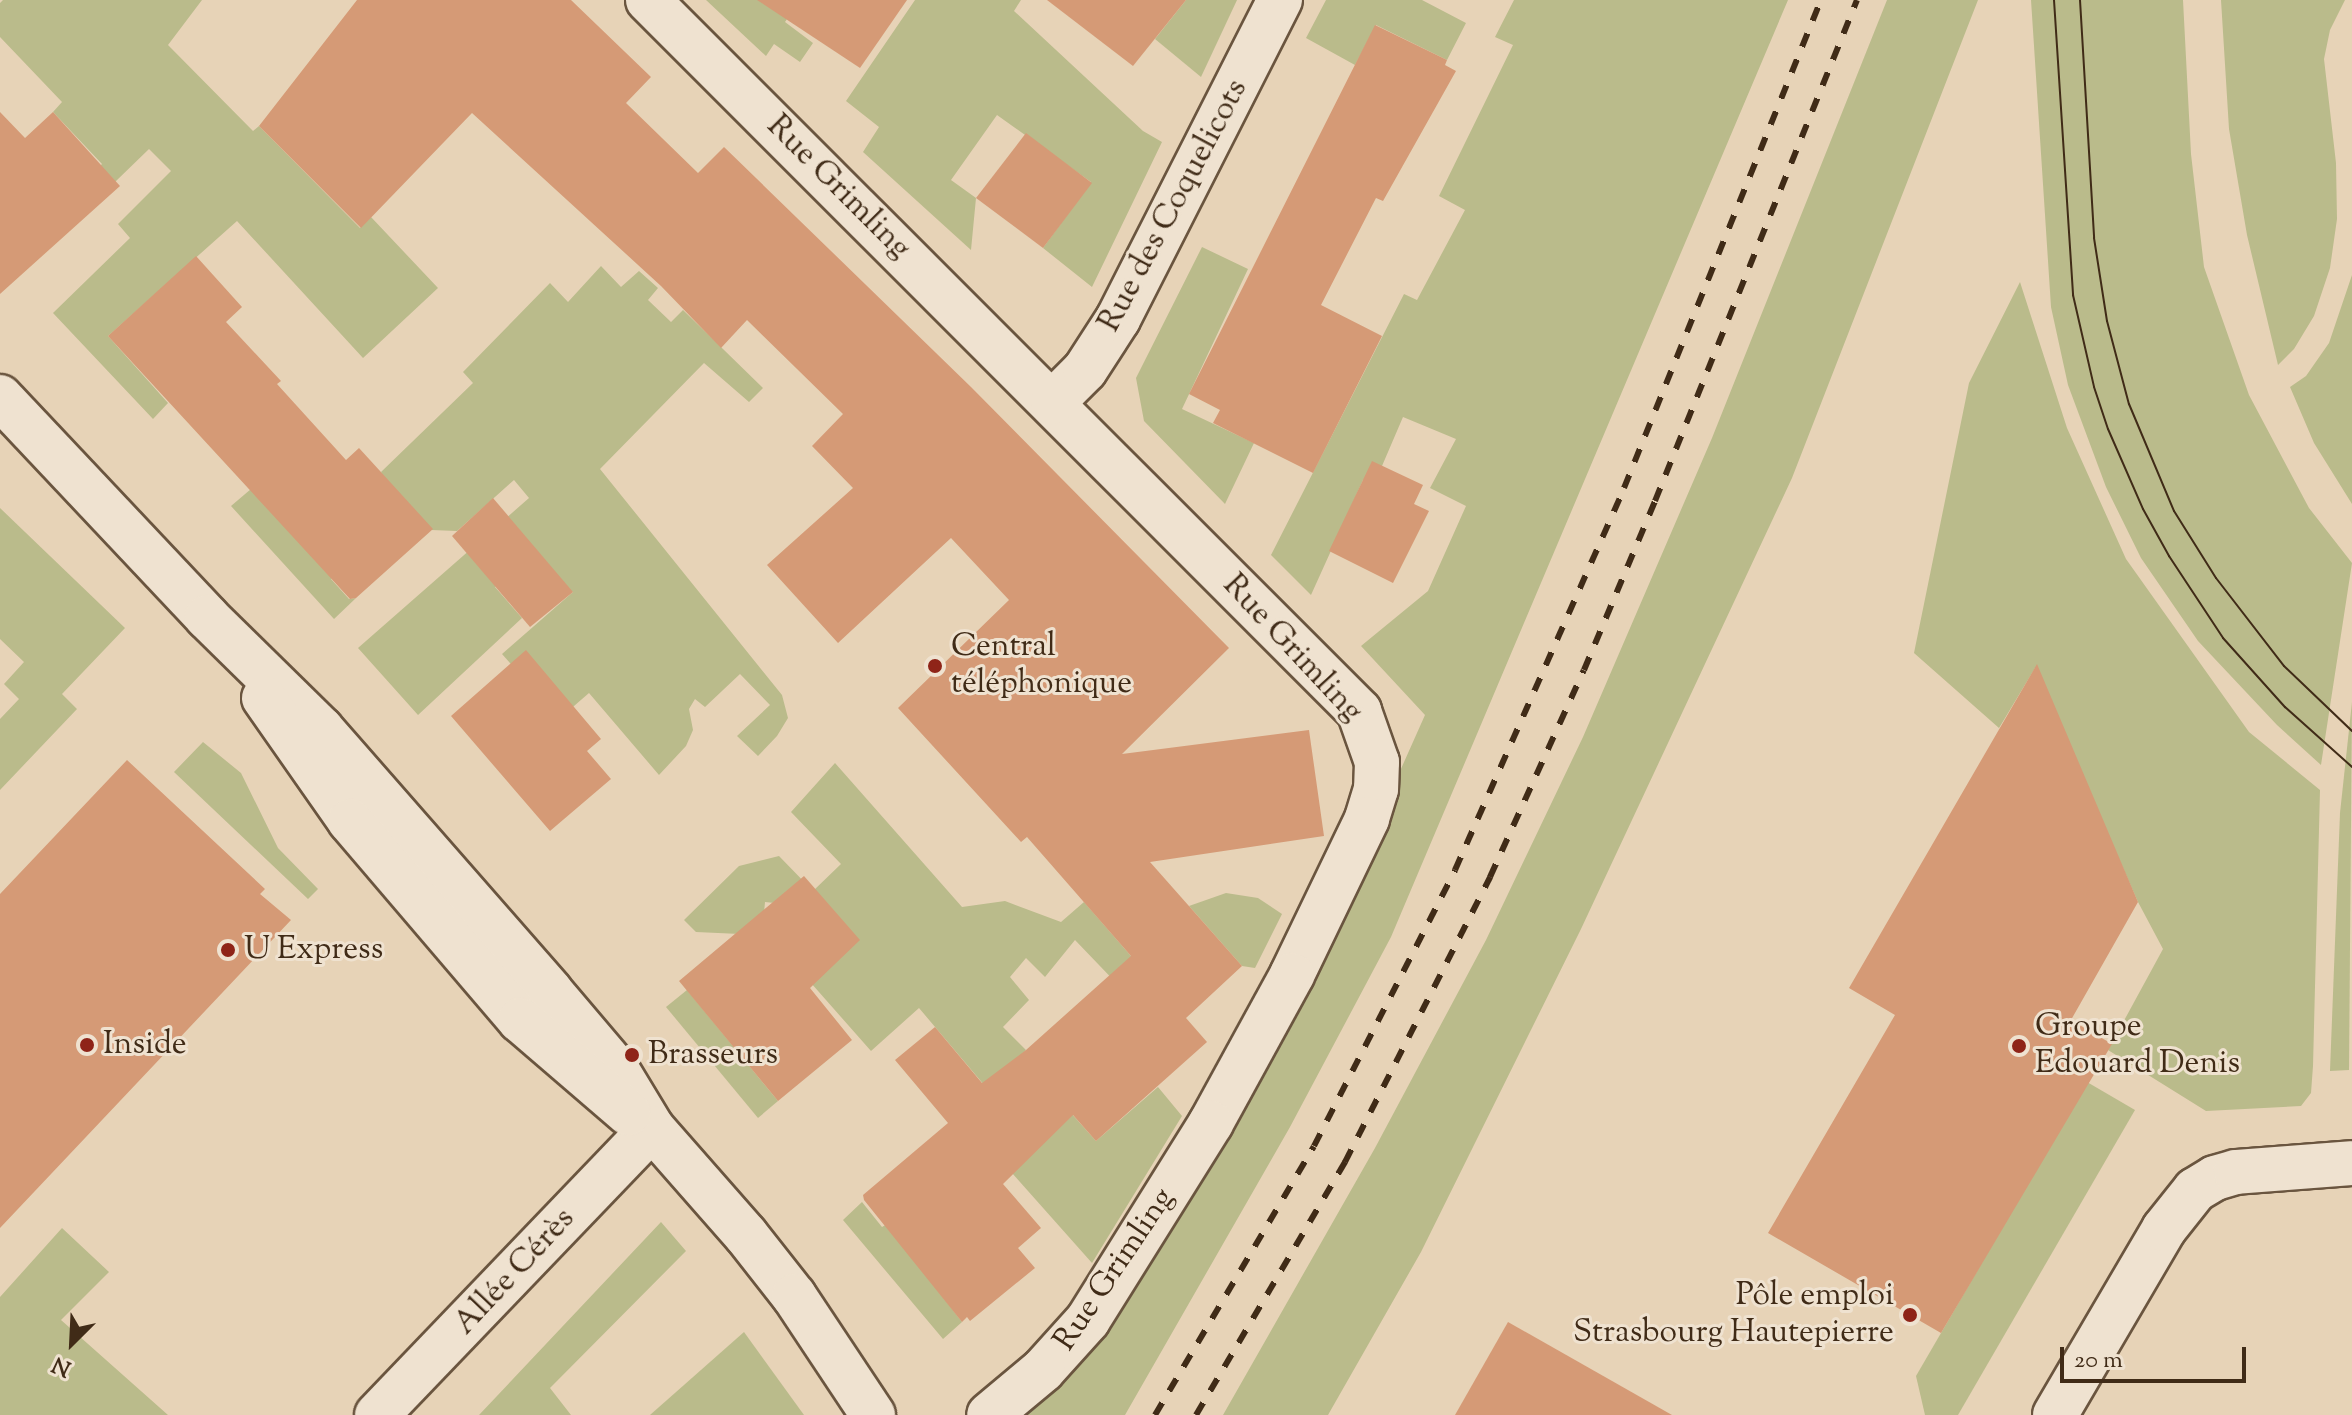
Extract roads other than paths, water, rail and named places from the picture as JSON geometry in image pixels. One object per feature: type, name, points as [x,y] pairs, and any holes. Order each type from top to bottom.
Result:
[{"type":"street","name":"Rue Grimling","points":[[648,0],[1359,711],[1377,762],[1376,789],[1367,819],[1292,975],[1211,1123],[1123,1268],[1065,1349],[989,1415]]},
{"type":"street","name":"Rue des Coquelicots","points":[[1053,402],[1085,370],[1118,319],[1280,0]]},
{"type":"street","points":[[0,397],[207,617],[305,759],[393,874],[520,1020],[586,1080],[652,1128],[746,1235],[794,1296],[873,1415]]},
{"type":"street","name":"Allée Cérès","points":[[377,1415],[652,1128]]},
{"type":"street","points":[[2055,1415],[2164,1229],[2195,1190],[2215,1178],[2236,1172],[2352,1163]]},
{"type":"tram line","points":[[2054,0],[2073,295],[2094,387],[2108,429],[2143,509],[2169,556],[2223,638],[2285,707],[2352,767]]},
{"type":"tram line","points":[[2080,0],[2094,238],[2107,321],[2129,404],[2174,511],[2216,578],[2284,666],[2352,731]]},
{"type":"railway","points":[[1155,1415],[1314,1146],[1455,870],[1624,488],[1821,0]]},
{"type":"railway","points":[[1196,1415],[1345,1162],[1490,877],[1584,670],[1655,501],[1857,0]]},
{"type":"place","name":"Central téléphonique","points":[[935,666]]},
{"type":"place","name":"U Express","points":[[228,950]]},
{"type":"place","name":"Inside","points":[[87,1045]]},
{"type":"place","name":"Groupe Edouard Denis","points":[[2019,1046]]},
{"type":"place","name":"Brasseurs","points":[[632,1055]]},
{"type":"place","name":"Pôle emploi Strasbourg Hautepierre","points":[[1910,1315]]}]
